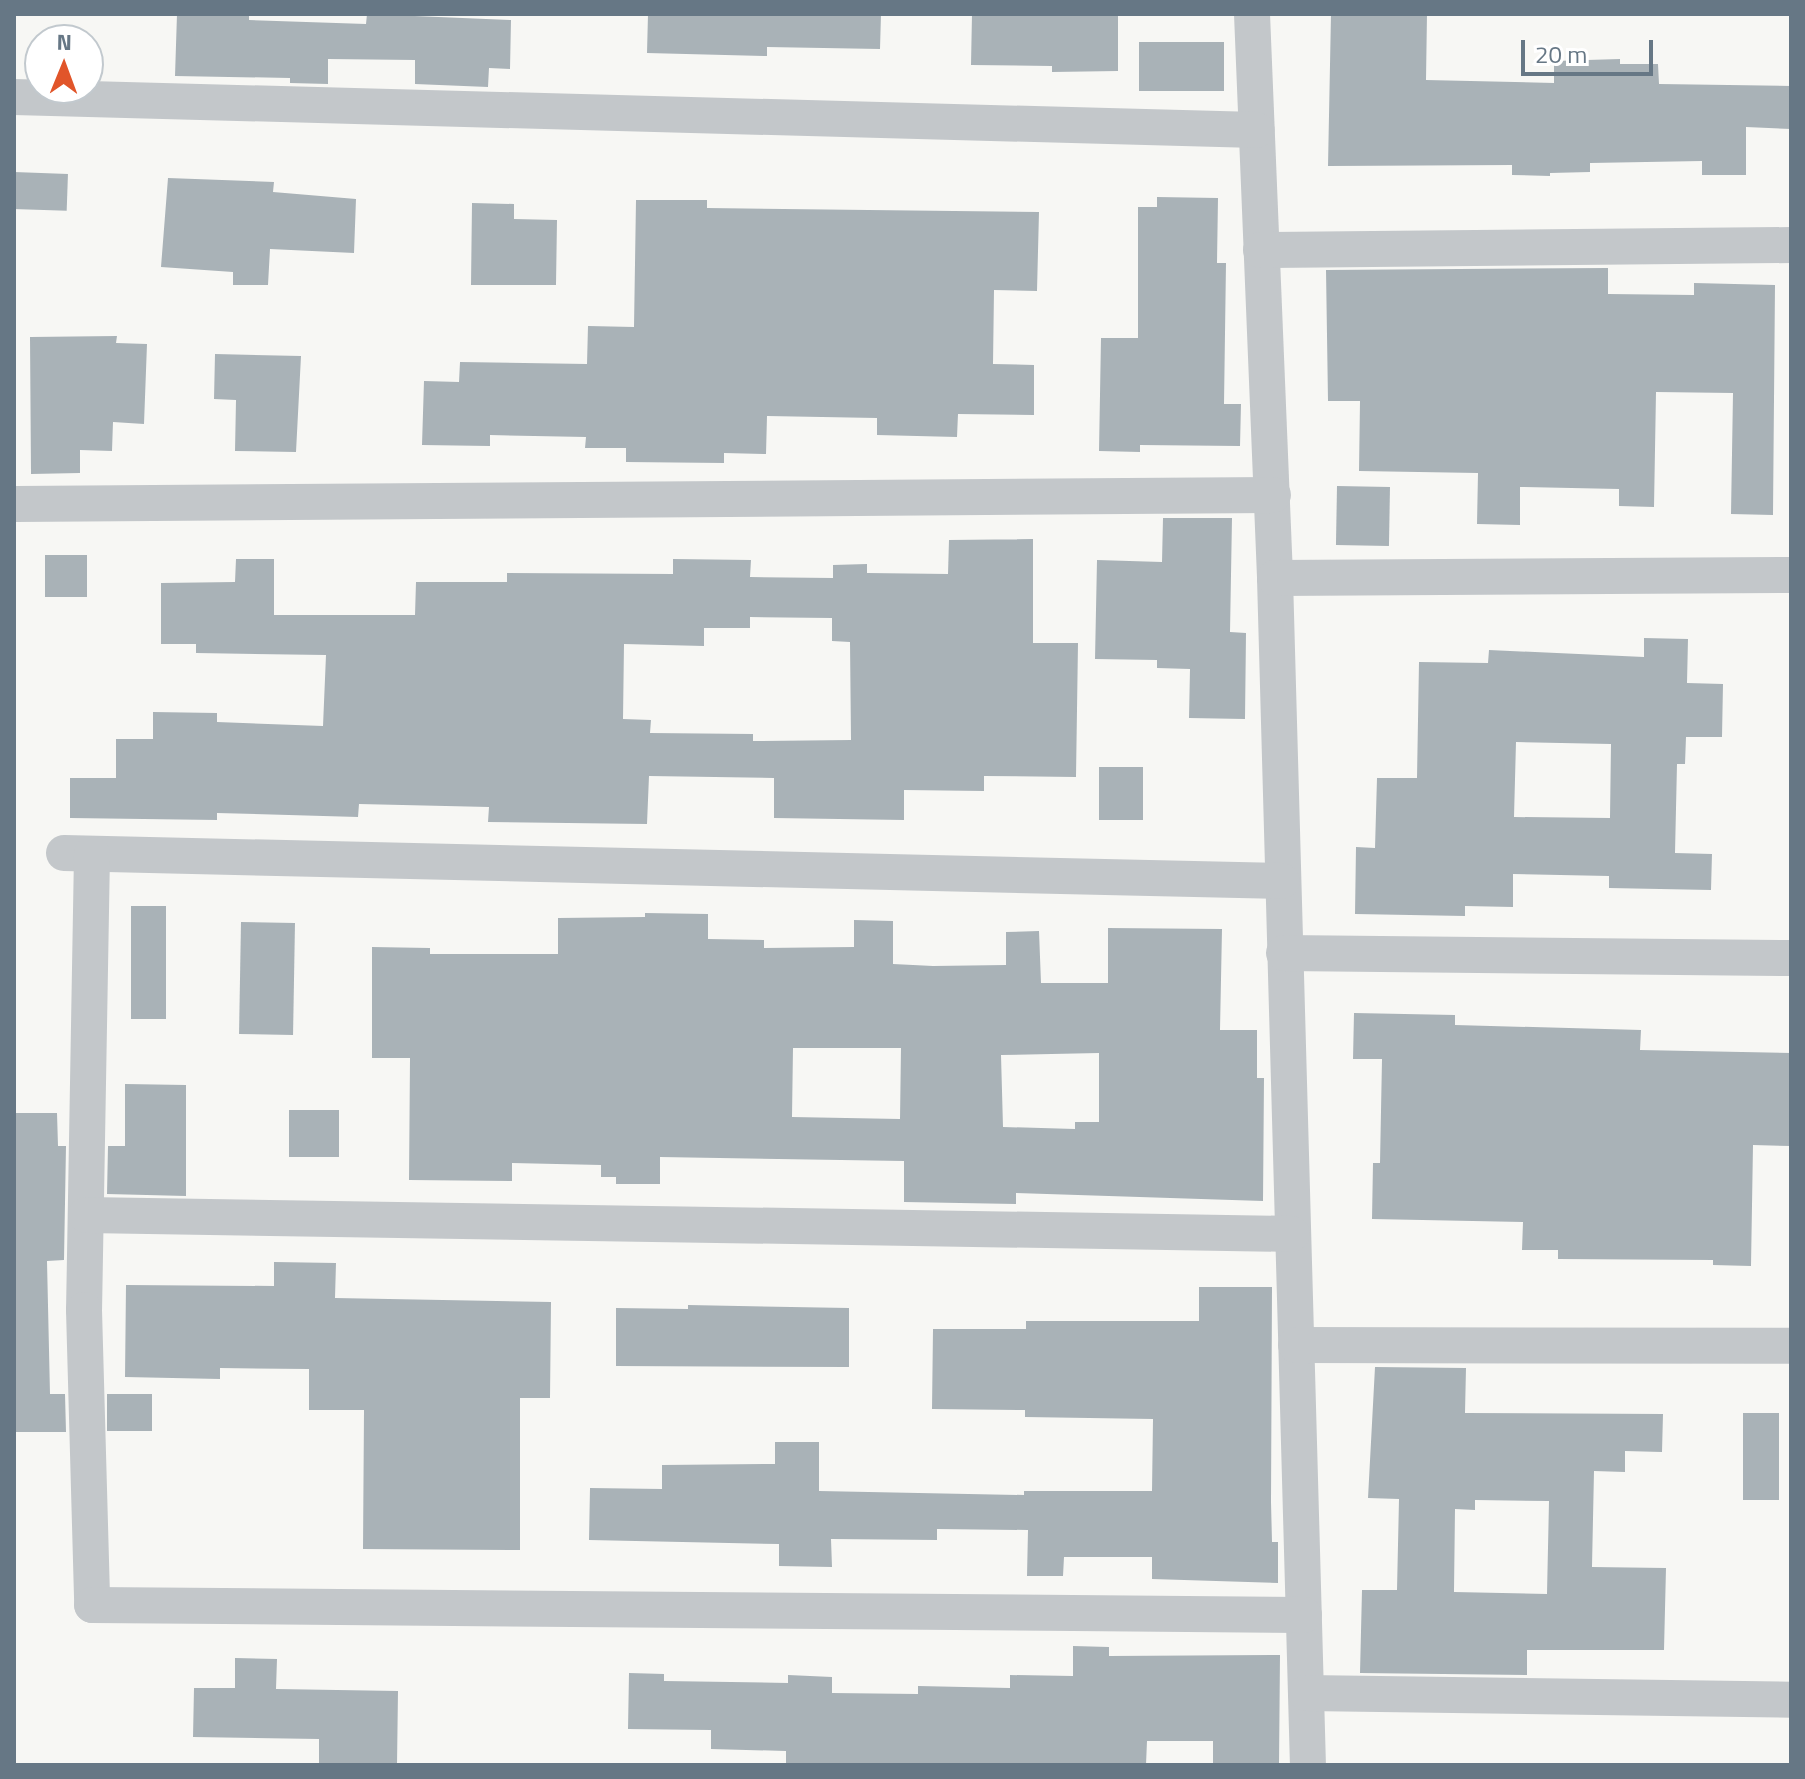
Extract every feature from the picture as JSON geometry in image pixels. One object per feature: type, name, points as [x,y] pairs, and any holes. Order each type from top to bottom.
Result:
[{"type":"street","points":[[1252,14],[1273,495],[1308,1765]]},
{"type":"street","points":[[14,97],[1257,130]]},
{"type":"street","points":[[1261,250],[1791,245]]},
{"type":"street","points":[[16,504],[1273,495]]},
{"type":"street","points":[[1275,578],[1791,575]]},
{"type":"street","points":[[1282,881],[78,854],[86,1215],[84,1310],[92,1605],[1304,1615]]},
{"type":"street","points":[[1284,953],[1791,958]]},
{"type":"street","points":[[86,1215],[1292,1234]]},
{"type":"street","points":[[1296,1345],[1791,1346]]},
{"type":"street","points":[[1306,1693],[1791,1700]]},
{"type":"building","points":[[177,14],[249,14],[249,20],[366,24],[367,14],[511,20],[510,69],[489,68],[488,87],[415,84],[415,60],[328,59],[328,84],[290,83],[290,78],[175,76]]},
{"type":"building","points":[[648,14],[881,14],[880,49],[767,47],[767,56],[647,53]]},
{"type":"building","points":[[972,14],[1118,14],[1118,71],[1052,72],[1052,66],[971,65]]},
{"type":"building","points":[[1331,14],[1427,14],[1426,80],[1554,83],[1554,61],[1620,59],[1620,64],[1658,64],[1659,84],[1791,86],[1791,129],[1746,127],[1746,175],[1702,175],[1702,161],[1590,163],[1590,172],[1550,173],[1550,176],[1512,175],[1512,165],[1328,166]]},
{"type":"building","points":[[1139,42],[1224,42],[1224,91],[1139,91]]},
{"type":"building","points":[[14,172],[68,174],[67,211],[14,209]]},
{"type":"building","points":[[168,178],[274,182],[273,192],[356,199],[354,253],[270,249],[268,285],[233,285],[233,272],[161,267]]},
{"type":"building","points":[[1157,197],[1218,198],[1217,263],[1226,263],[1224,404],[1241,404],[1240,446],[1140,445],[1140,452],[1099,451],[1101,338],[1138,338],[1138,207],[1157,207]]},
{"type":"building","points":[[636,200],[707,200],[707,208],[1039,212],[1037,291],[994,290],[993,364],[1034,365],[1034,415],[958,414],[957,437],[877,435],[877,418],[767,416],[766,454],[724,453],[724,463],[626,462],[626,448],[585,448],[586,437],[490,435],[490,446],[422,445],[424,381],[459,382],[460,362],[587,364],[588,326],[634,327]]},
{"type":"building","points":[[472,203],[514,204],[514,219],[557,220],[556,285],[471,285]]},
{"type":"building","points":[[1608,268],[1608,294],[1694,295],[1694,283],[1775,285],[1773,515],[1731,514],[1733,393],[1656,392],[1654,507],[1619,506],[1619,489],[1520,487],[1520,525],[1477,524],[1478,473],[1359,471],[1360,401],[1328,401],[1326,270]]},
{"type":"building","points":[[117,336],[116,343],[147,344],[144,424],[113,422],[112,451],[80,450],[80,473],[31,474],[30,337]]},
{"type":"building","points":[[215,354],[301,356],[296,452],[235,451],[236,400],[214,399]]},
{"type":"building","points":[[1337,486],[1390,487],[1389,546],[1336,545]]},
{"type":"building","points":[[1163,518],[1232,518],[1230,632],[1246,633],[1245,719],[1189,718],[1190,669],[1157,668],[1157,660],[1095,659],[1097,560],[1162,562]]},
{"type":"building","points":[[1033,539],[1033,643],[1078,643],[1076,777],[984,776],[984,791],[904,790],[904,820],[774,818],[774,778],[649,776],[647,824],[488,822],[489,807],[359,804],[358,817],[217,813],[217,820],[70,818],[70,778],[116,778],[116,739],[153,739],[153,712],[217,713],[217,722],[323,726],[326,655],[196,653],[196,644],[161,644],[161,583],[235,582],[236,559],[274,559],[274,615],[415,615],[416,582],[507,582],[507,573],[673,574],[673,559],[751,560],[750,577],[833,578],[833,565],[867,564],[867,573],[948,574],[949,540]],"holes":[[[750,617],[832,618],[832,641],[850,642],[851,740],[753,741],[753,734],[650,733],[651,720],[623,719],[624,644],[704,646],[704,628],[750,628]]]},
{"type":"building","points":[[45,555],[87,555],[87,597],[45,597]]},
{"type":"building","points":[[1644,638],[1688,639],[1687,683],[1723,684],[1722,737],[1686,737],[1685,764],[1677,764],[1675,853],[1712,854],[1711,890],[1609,888],[1609,876],[1513,874],[1513,907],[1465,906],[1465,916],[1355,914],[1356,847],[1375,848],[1377,778],[1417,778],[1419,662],[1488,663],[1489,650],[1644,657]],"holes":[[[1516,742],[1611,744],[1610,818],[1514,817]]]},
{"type":"building","points":[[1099,767],[1143,767],[1143,820],[1099,820]]},
{"type":"building","points":[[131,906],[166,906],[166,1019],[131,1019]]},
{"type":"building","points":[[645,913],[708,914],[708,939],[764,940],[764,948],[854,947],[854,920],[893,921],[893,964],[933,966],[1006,965],[1006,932],[1039,931],[1041,983],[1108,983],[1108,928],[1222,929],[1220,1030],[1257,1030],[1257,1078],[1264,1078],[1263,1201],[1016,1193],[1016,1204],[904,1202],[904,1161],[660,1157],[660,1184],[616,1184],[616,1177],[601,1177],[601,1165],[512,1163],[512,1181],[409,1180],[410,1058],[372,1058],[372,947],[430,948],[430,954],[558,954],[558,918],[645,917]],"holes":[[[793,1048],[901,1048],[900,1119],[792,1117]],[[1099,1053],[1099,1122],[1075,1122],[1075,1129],[1003,1127],[1001,1055]]]},
{"type":"building","points":[[241,922],[295,923],[293,1035],[239,1034]]},
{"type":"building","points":[[1354,1013],[1455,1015],[1455,1025],[1641,1030],[1640,1050],[1791,1053],[1791,1146],[1753,1145],[1751,1266],[1713,1265],[1713,1260],[1558,1259],[1558,1250],[1522,1250],[1523,1222],[1372,1219],[1373,1163],[1380,1163],[1382,1059],[1353,1059]]},
{"type":"building","points":[[125,1084],[186,1085],[186,1196],[107,1194],[108,1146],[125,1146]]},
{"type":"building","points":[[289,1110],[339,1110],[339,1157],[289,1157]]},
{"type":"building","points":[[14,1113],[57,1113],[58,1146],[66,1146],[64,1260],[47,1261],[50,1394],[65,1394],[66,1432],[14,1432]]},
{"type":"building","points":[[274,1262],[336,1263],[335,1298],[551,1302],[550,1398],[520,1398],[520,1550],[363,1549],[364,1410],[309,1410],[309,1369],[220,1368],[220,1379],[125,1377],[126,1285],[274,1286]]},
{"type":"building","points":[[1199,1287],[1272,1287],[1271,1502],[1272,1542],[1278,1542],[1278,1583],[1152,1579],[1152,1557],[1064,1557],[1063,1576],[1027,1576],[1028,1530],[937,1529],[937,1540],[831,1539],[832,1567],[779,1566],[779,1544],[589,1540],[590,1488],[662,1489],[662,1465],[775,1464],[775,1442],[819,1442],[819,1491],[1024,1495],[1024,1491],[1152,1491],[1153,1419],[1025,1417],[1025,1410],[932,1409],[933,1329],[1026,1329],[1026,1321],[1199,1321]]},
{"type":"building","points":[[688,1305],[849,1308],[849,1367],[616,1366],[616,1308],[688,1309]]},
{"type":"building","points":[[1375,1367],[1466,1368],[1465,1413],[1663,1414],[1662,1452],[1625,1451],[1625,1472],[1594,1471],[1592,1567],[1666,1568],[1664,1650],[1527,1650],[1527,1675],[1360,1673],[1362,1590],[1397,1590],[1399,1499],[1368,1498]],"holes":[[[1475,1500],[1549,1501],[1547,1594],[1454,1592],[1455,1509],[1475,1510]]]},
{"type":"building","points":[[107,1394],[152,1394],[152,1431],[107,1431]]},
{"type":"building","points":[[1743,1413],[1779,1413],[1779,1500],[1743,1500]]},
{"type":"building","points":[[1073,1646],[1109,1647],[1109,1656],[1280,1655],[1279,1765],[1213,1765],[1213,1741],[1147,1741],[1146,1765],[786,1765],[786,1751],[711,1749],[711,1730],[628,1729],[629,1673],[664,1674],[664,1681],[788,1683],[788,1675],[832,1677],[832,1693],[918,1694],[918,1686],[1010,1688],[1010,1675],[1073,1676]]},
{"type":"building","points":[[235,1658],[277,1659],[276,1689],[398,1691],[397,1765],[319,1765],[319,1739],[193,1737],[194,1688],[235,1688]]}]
